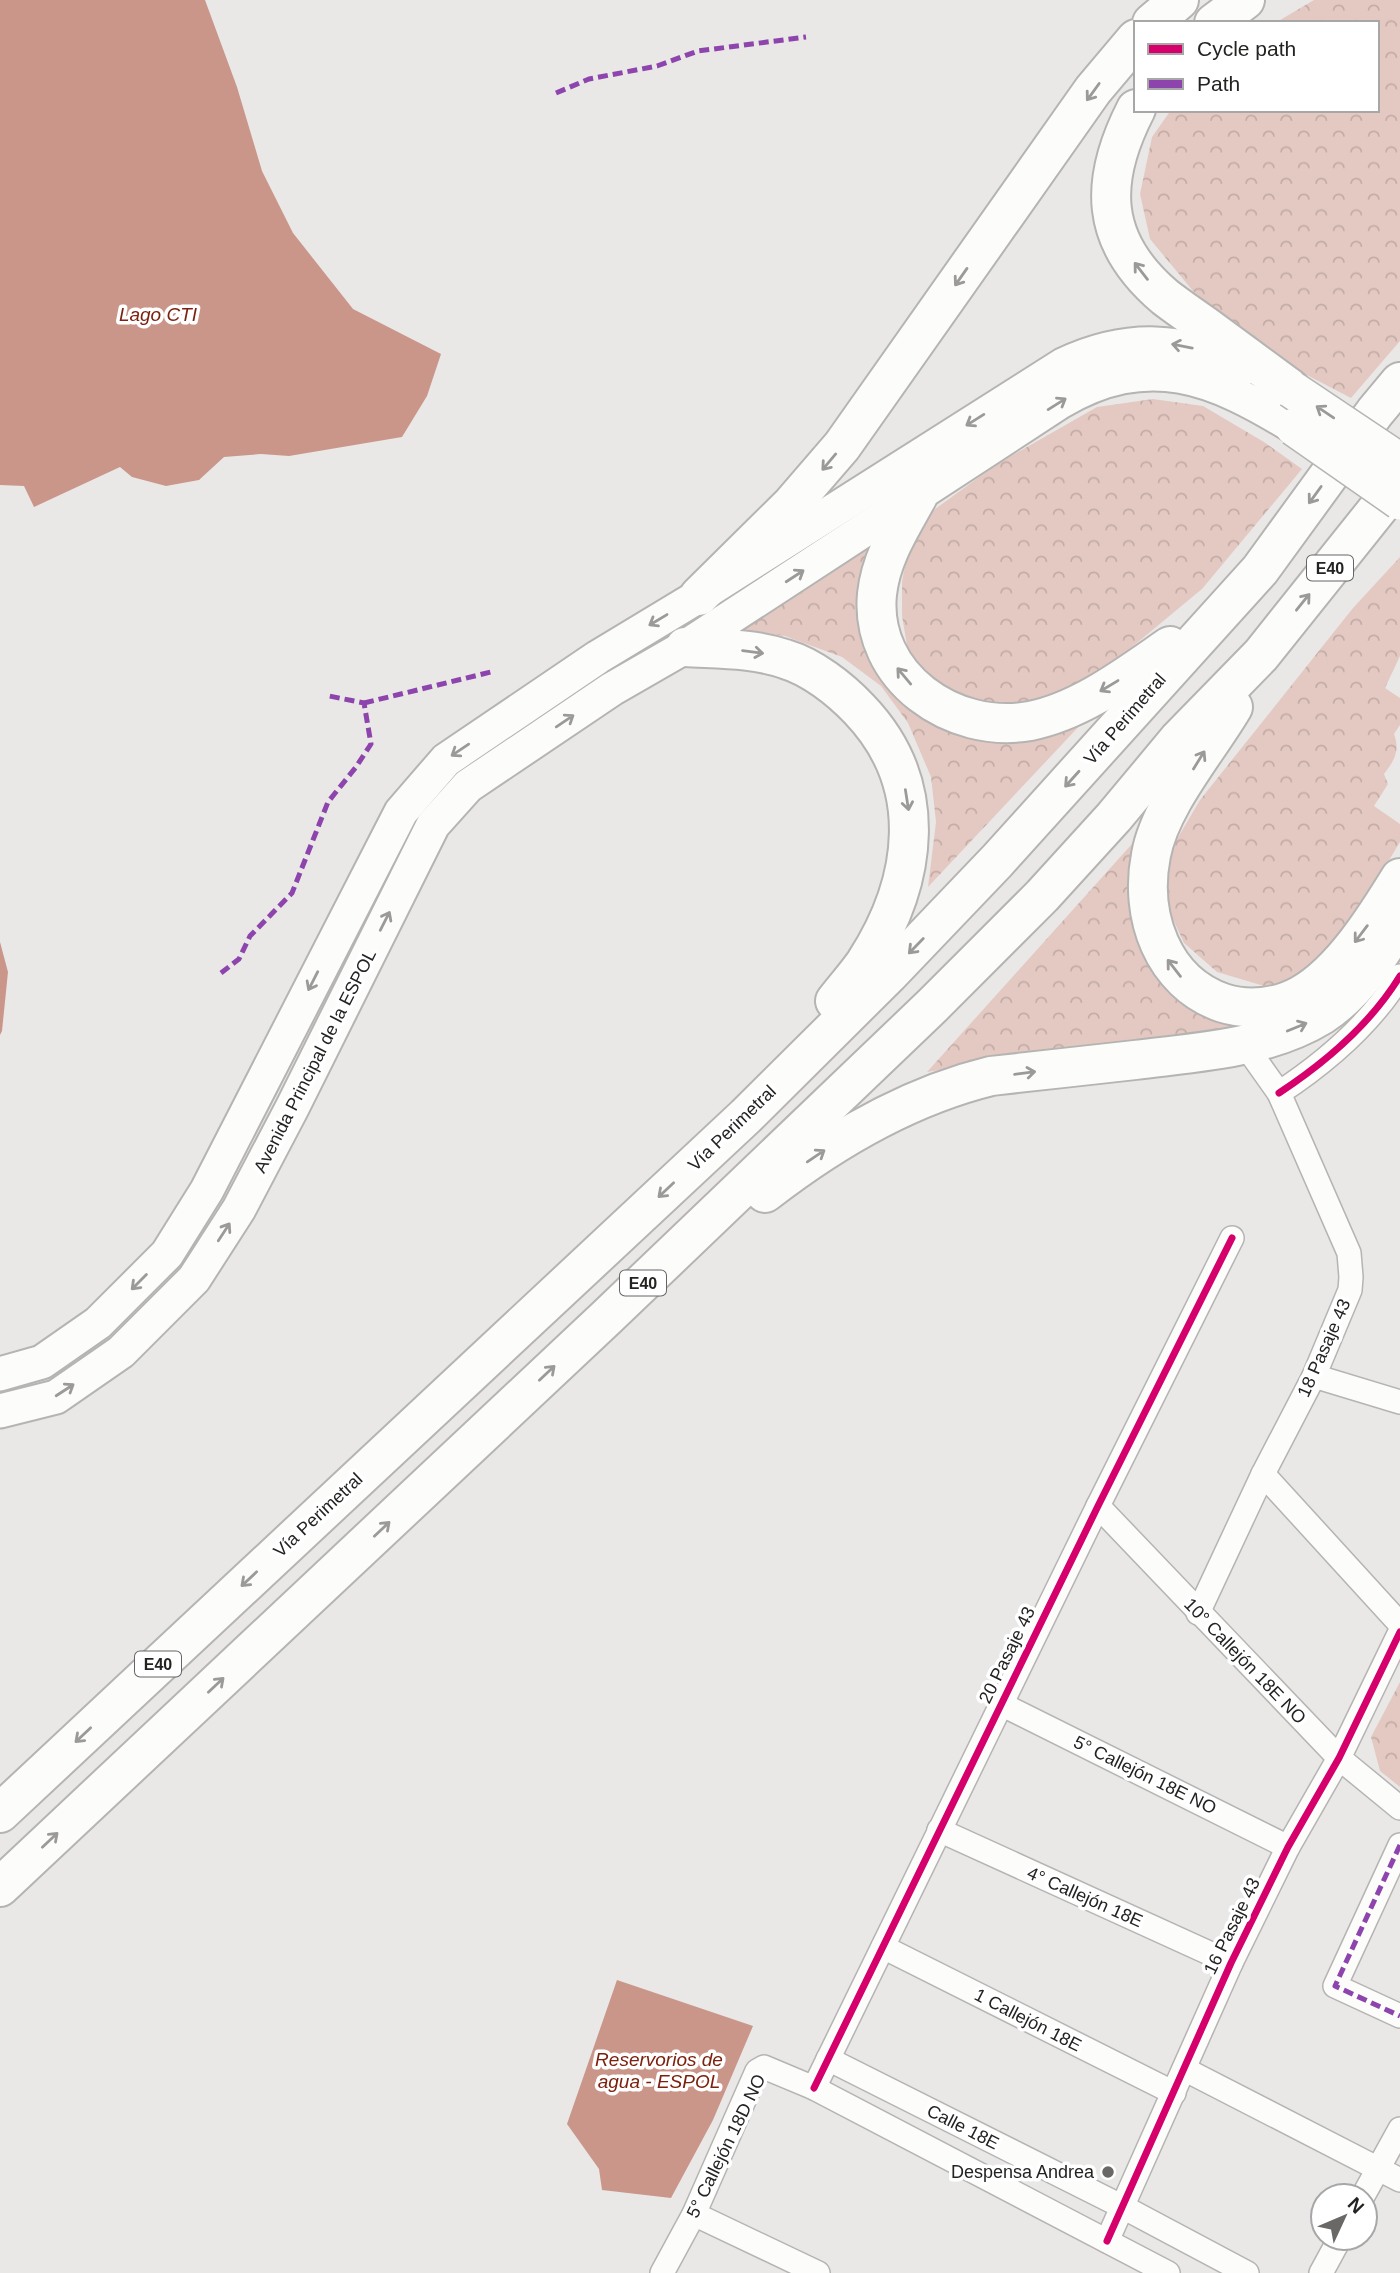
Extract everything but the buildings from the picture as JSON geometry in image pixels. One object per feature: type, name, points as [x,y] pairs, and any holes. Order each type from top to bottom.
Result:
[{"type":"highway","points":[[1154,21],[1179,0]]},
{"type":"highway","points":[[1217,21],[1245,0]]},
{"type":"highway","points":[[699,596],[792,504],[842,446],[1093,90],[1134,41]]},
{"type":"highway","points":[[1135,112],[1118,147],[1111,182],[1112,215],[1122,242],[1138,268],[1166,297],[1291,389]]},
{"type":"highway","name":"Vía Perimetral","points":[[0,1813],[746,1116],[880,984],[997,861],[1260,570],[1375,412],[1400,382]]},
{"type":"highway","name":"E40","points":[[0,1887],[607,1317],[932,1006],[1042,896],[1114,817],[1179,739],[1261,655],[1400,481]]},
{"type":"highway","points":[[918,496],[895,537],[884,565],[877,596],[878,625],[888,652],[904,678],[927,699],[955,714],[978,721],[1016,723],[1044,717],[1106,688],[1173,643],[1260,570]]},
{"type":"highway","points":[[685,647],[768,654],[788,659],[820,677],[850,699],[878,730],[897,761],[907,796],[909,832],[906,858],[900,888],[883,928],[865,962],[746,1116]]},
{"type":"highway","points":[[1261,655],[1231,709],[1168,809],[1154,841],[1148,871],[1148,900],[1151,922],[1163,952],[1187,983],[1213,999],[1239,1007],[1254,1008],[1286,1001],[1301,995],[1329,973],[1372,920],[1400,878]]},
{"type":"highway","points":[[607,1317],[806,1163],[850,1136],[928,1096],[991,1076],[1208,1051],[1245,1045],[1283,1033],[1312,1021],[1335,1005],[1360,981],[1400,921]]},
{"type":"main road","points":[[0,1374],[42,1362],[98,1323],[167,1254],[207,1190],[401,812],[446,760],[598,657],[699,596],[1049,373],[1107,347],[1139,343],[1171,344],[1208,351],[1246,366],[1291,389],[1400,462]]},
{"type":"main road","name":"Avenida Principal de la ESPOL","points":[[0,1411],[55,1397],[110,1360],[194,1279],[239,1209],[433,825],[468,786],[611,689],[685,647],[1088,386],[1114,377],[1153,373],[1191,378],[1239,397],[1294,427]]},
{"type":"main road","points":[[1294,427],[1400,501]]},
{"type":"main road","points":[[629,638],[626,643],[627,655],[635,664],[647,667]]},
{"type":"main road","points":[[504,721],[527,746]]},
{"type":"main road","points":[[257,1089],[292,1108]]},
{"type":"street","points":[[1279,1093],[1304,1077],[1344,1044],[1400,976]]},
{"type":"street","name":"18 Pasaje 43","points":[[1198,1613],[1314,1376],[1350,1290],[1349,1253],[1279,1093],[1245,1045]]},
{"type":"street","name":"20 Pasaje 43","points":[[814,2088],[1232,1238]]},
{"type":"street","points":[[1314,1376],[1400,1402]]},
{"type":"street","points":[[1264,1474],[1400,1624]]},
{"type":"street","name":"10° Callejón 18E NO","points":[[1098,1506],[1339,1758],[1400,1808]]},
{"type":"street","name":"16 Pasaje 43","points":[[1108,2241],[1231,1964],[1288,1847],[1339,1758],[1400,1632]]},
{"type":"street","name":"5° Callejón 18E NO","points":[[1001,1704],[1288,1847]]},
{"type":"street","name":"4° Callejón 18E","points":[[939,1830],[1231,1964]]},
{"type":"street","points":[[1400,1844],[1335,1985],[1400,2016]]},
{"type":"street","name":"1 Callejón 18E","points":[[883,1947],[1174,2093]]},
{"type":"street","name":"Calle 18E","points":[[828,2059],[1247,2273]]},
{"type":"street","name":"5° Callejón 18D NO","points":[[662,2273],[694,2214],[757,2071],[764,2067],[814,2088]]},
{"type":"street","points":[[1184,2068],[1400,2180]]},
{"type":"street","name":"Calle 18E","points":[[814,2088],[1168,2273]]},
{"type":"street","points":[[1370,2182],[1400,2129]]},
{"type":"street","points":[[694,2214],[818,2273]]},
{"type":"street","points":[[1321,2273],[1332,2252]]},
{"type":"green space","points":[[1314,0],[1400,0],[1400,341],[1351,398],[1303,373],[1193,291],[1150,239],[1140,194],[1152,137],[1170,112],[1379,112],[1379,21],[1278,21]]},
{"type":"green space","points":[[1153,399],[1203,406],[1264,442],[1302,469],[1202,589],[1109,666],[1053,701],[970,707],[930,683],[908,651],[902,616],[902,582],[909,545],[931,512],[997,464],[1097,407]]},
{"type":"green space","points":[[879,529],[869,574],[921,704],[1100,704],[928,887],[936,822],[931,777],[908,723],[881,686],[842,657],[785,636],[739,629]]},
{"type":"green space","points":[[1400,557],[1400,656],[1385,688],[1400,698],[1400,725],[1394,734],[1397,745],[1395,755],[1384,774],[1388,784],[1374,806],[1400,824],[1400,842],[1330,958],[1300,978],[1264,986],[1217,972],[1184,943],[1165,902],[1163,863],[1200,800],[1353,608]]},
{"type":"green space","points":[[1149,825],[1137,849],[1127,886],[1141,942],[1235,1018],[1244,1032],[1079,1048],[927,1072]]},
{"type":"green space","points":[[1400,1682],[1400,1787],[1380,1771],[1371,1737]]},
{"type":"water","name":"Lago CTI","points":[[0,0],[205,0],[237,87],[262,171],[293,233],[353,309],[441,354],[427,396],[402,437],[289,456],[261,454],[224,457],[199,480],[166,486],[132,477],[120,467],[34,507],[24,486],[0,485]]},
{"type":"water","points":[[0,942],[8,972],[0,1035]]},
{"type":"water","name":"Reservorios de agua - ESPOL","points":[[617,1980],[753,2026],[713,2120],[671,2198],[602,2190],[599,2169],[567,2124]]},
{"type":"marked path","points":[[556,93],[589,79],[657,66],[698,51],[806,37]]},
{"type":"marked path","points":[[364,703],[495,671]]},
{"type":"marked path","points":[[221,973],[239,959],[250,936],[292,893],[328,802],[371,744],[364,703],[329,696]]},
{"type":"marked path","points":[[1400,1845],[1335,1986],[1400,2016]]},
{"type":"cycle path","points":[[1279,1093],[1314,1069],[1346,1041],[1375,1011],[1400,976]]},
{"type":"cycle path","points":[[814,2088],[1232,1238]]},
{"type":"cycle path","points":[[1107,2241],[1231,1963],[1288,1847],[1339,1758],[1400,1632]]},
{"type":"place","name":"Despensa Andrea","points":[[1108,2172]]}]
